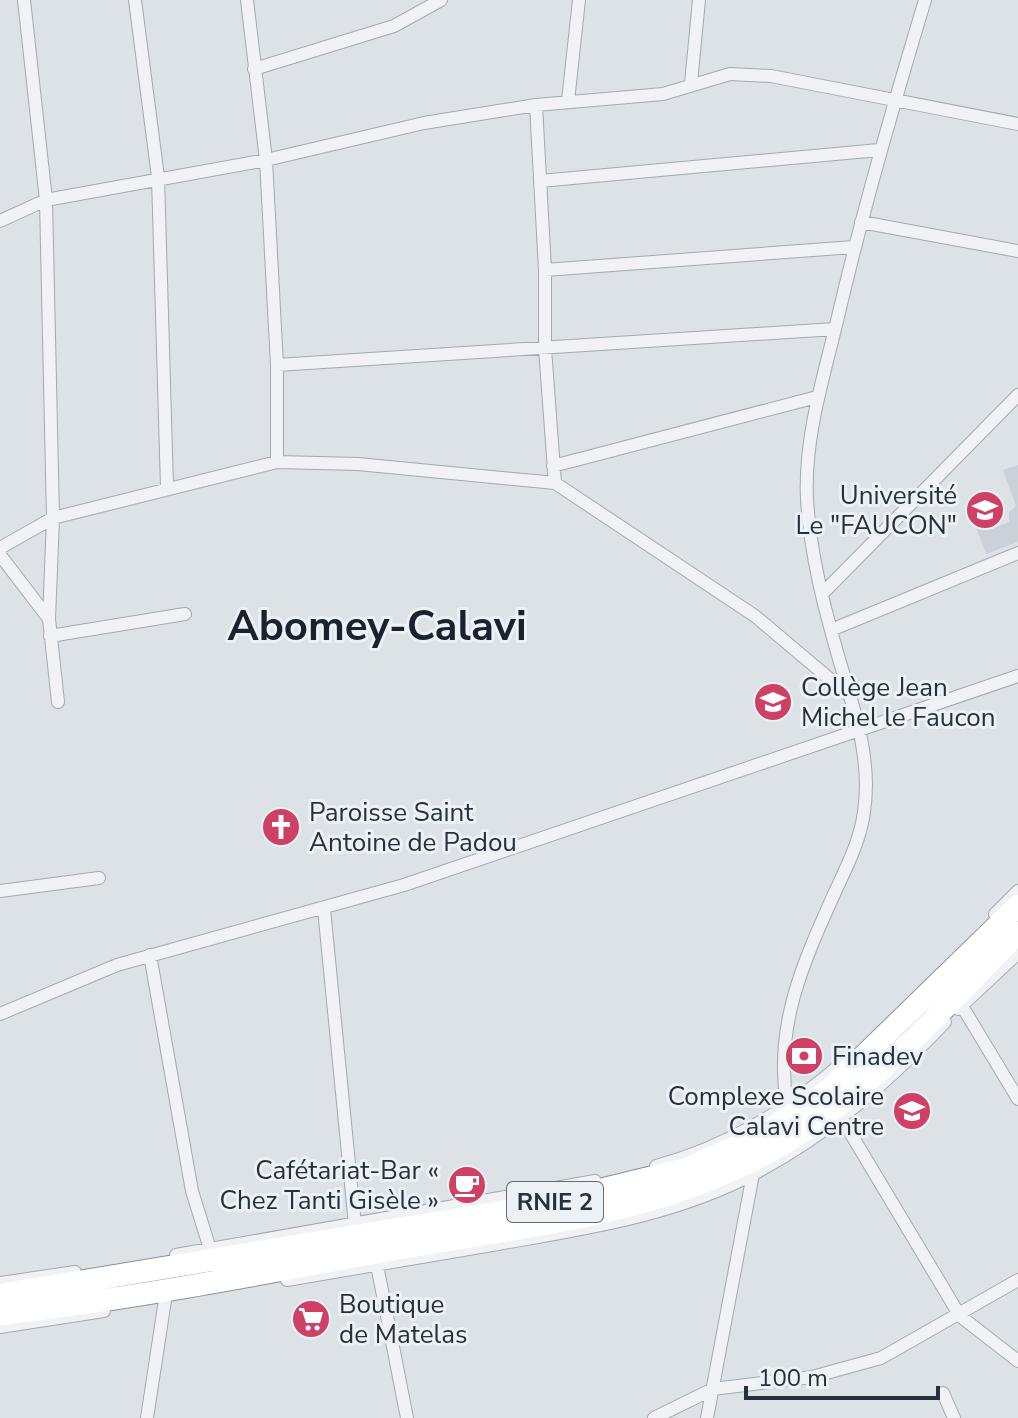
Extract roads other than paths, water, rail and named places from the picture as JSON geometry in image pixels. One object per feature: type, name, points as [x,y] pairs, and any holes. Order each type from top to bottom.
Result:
[{"type":"highway","name":"RNIE 2","points":[[0,1295],[526,1208],[686,1169],[762,1135],[830,1089],[1018,906]]},
{"type":"highway","name":"RNIE 2","points":[[0,1314],[536,1224],[626,1207],[706,1182],[778,1147],[843,1102],[1018,933]]},
{"type":"street","points":[[24,0],[46,200],[53,518],[49,619],[58,702]]},
{"type":"street","points":[[135,0],[158,177],[167,487]]},
{"type":"street","points":[[247,0],[266,160],[277,365],[277,462]]},
{"type":"street","points":[[254,69],[394,26],[441,0]]},
{"type":"street","points":[[568,101],[579,0]]},
{"type":"street","points":[[691,83],[699,0]]},
{"type":"street","points":[[787,1105],[783,1047],[788,1009],[803,964],[853,852],[864,813],[866,769],[861,730],[822,594],[807,496],[817,397],[879,150],[925,0]]},
{"type":"street","points":[[0,221],[46,200],[158,177],[266,160],[424,123],[568,101],[663,94],[691,83],[748,73],[1018,124]]},
{"type":"street","points":[[536,105],[545,270],[545,349],[555,483]]},
{"type":"street","points":[[540,181],[879,150]]},
{"type":"street","points":[[861,222],[1018,251]]},
{"type":"street","points":[[545,270],[854,247]]},
{"type":"street","points":[[277,365],[835,329]]},
{"type":"street","points":[[822,594],[1018,395]]},
{"type":"street","points":[[553,466],[817,397]]},
{"type":"street","points":[[0,548],[53,518],[167,487],[277,462],[358,464],[555,483],[755,616],[850,696]]},
{"type":"street","points":[[831,630],[1018,553]]},
{"type":"street","points":[[0,555],[49,619]]},
{"type":"street","points":[[50,636],[185,614]]},
{"type":"street","points":[[0,1014],[89,976],[150,955],[404,885],[1018,676]]},
{"type":"street","points":[[0,891],[99,878]]},
{"type":"street","points":[[0,1283],[355,1225],[610,1178],[666,1163],[730,1137],[787,1105],[867,1040],[1018,891]]},
{"type":"street","points":[[324,909],[355,1225]]},
{"type":"street","points":[[0,1327],[539,1237],[647,1214],[710,1194],[753,1174],[842,1119],[891,1077],[1018,953]]},
{"type":"street","points":[[150,955],[192,1191],[210,1249]]},
{"type":"street","points":[[962,1006],[1018,1099]]},
{"type":"street","points":[[842,1119],[960,1316],[1018,1361]]},
{"type":"street","points":[[707,1418],[753,1174]]},
{"type":"street","points":[[377,1265],[407,1418]]},
{"type":"street","points":[[654,1418],[713,1389],[812,1377],[881,1358],[960,1316],[1018,1280]]},
{"type":"street","points":[[147,1418],[165,1300]]},
{"type":"street","points":[[943,1393],[954,1418]]},
{"type":"place","name":"Université Le \"FAUCON\"","points":[[985,510]]},
{"type":"place","name":"Collège Jean Michel le Faucon","points":[[773,702]]},
{"type":"place","name":"Paroisse Saint Antoine de Padou","points":[[281,827]]},
{"type":"place","name":"Finadev","points":[[804,1056]]},
{"type":"place","name":"Complexe Scolaire Calavi Centre","points":[[912,1111]]},
{"type":"place","name":"Cafétariat-Bar « Chez Tanti Gisèle »","points":[[467,1185]]},
{"type":"place","name":"Boutique de Matelas","points":[[311,1319]]},
{"type":"district","name":"Abomey-Calavi","points":[[377,626]]}]
